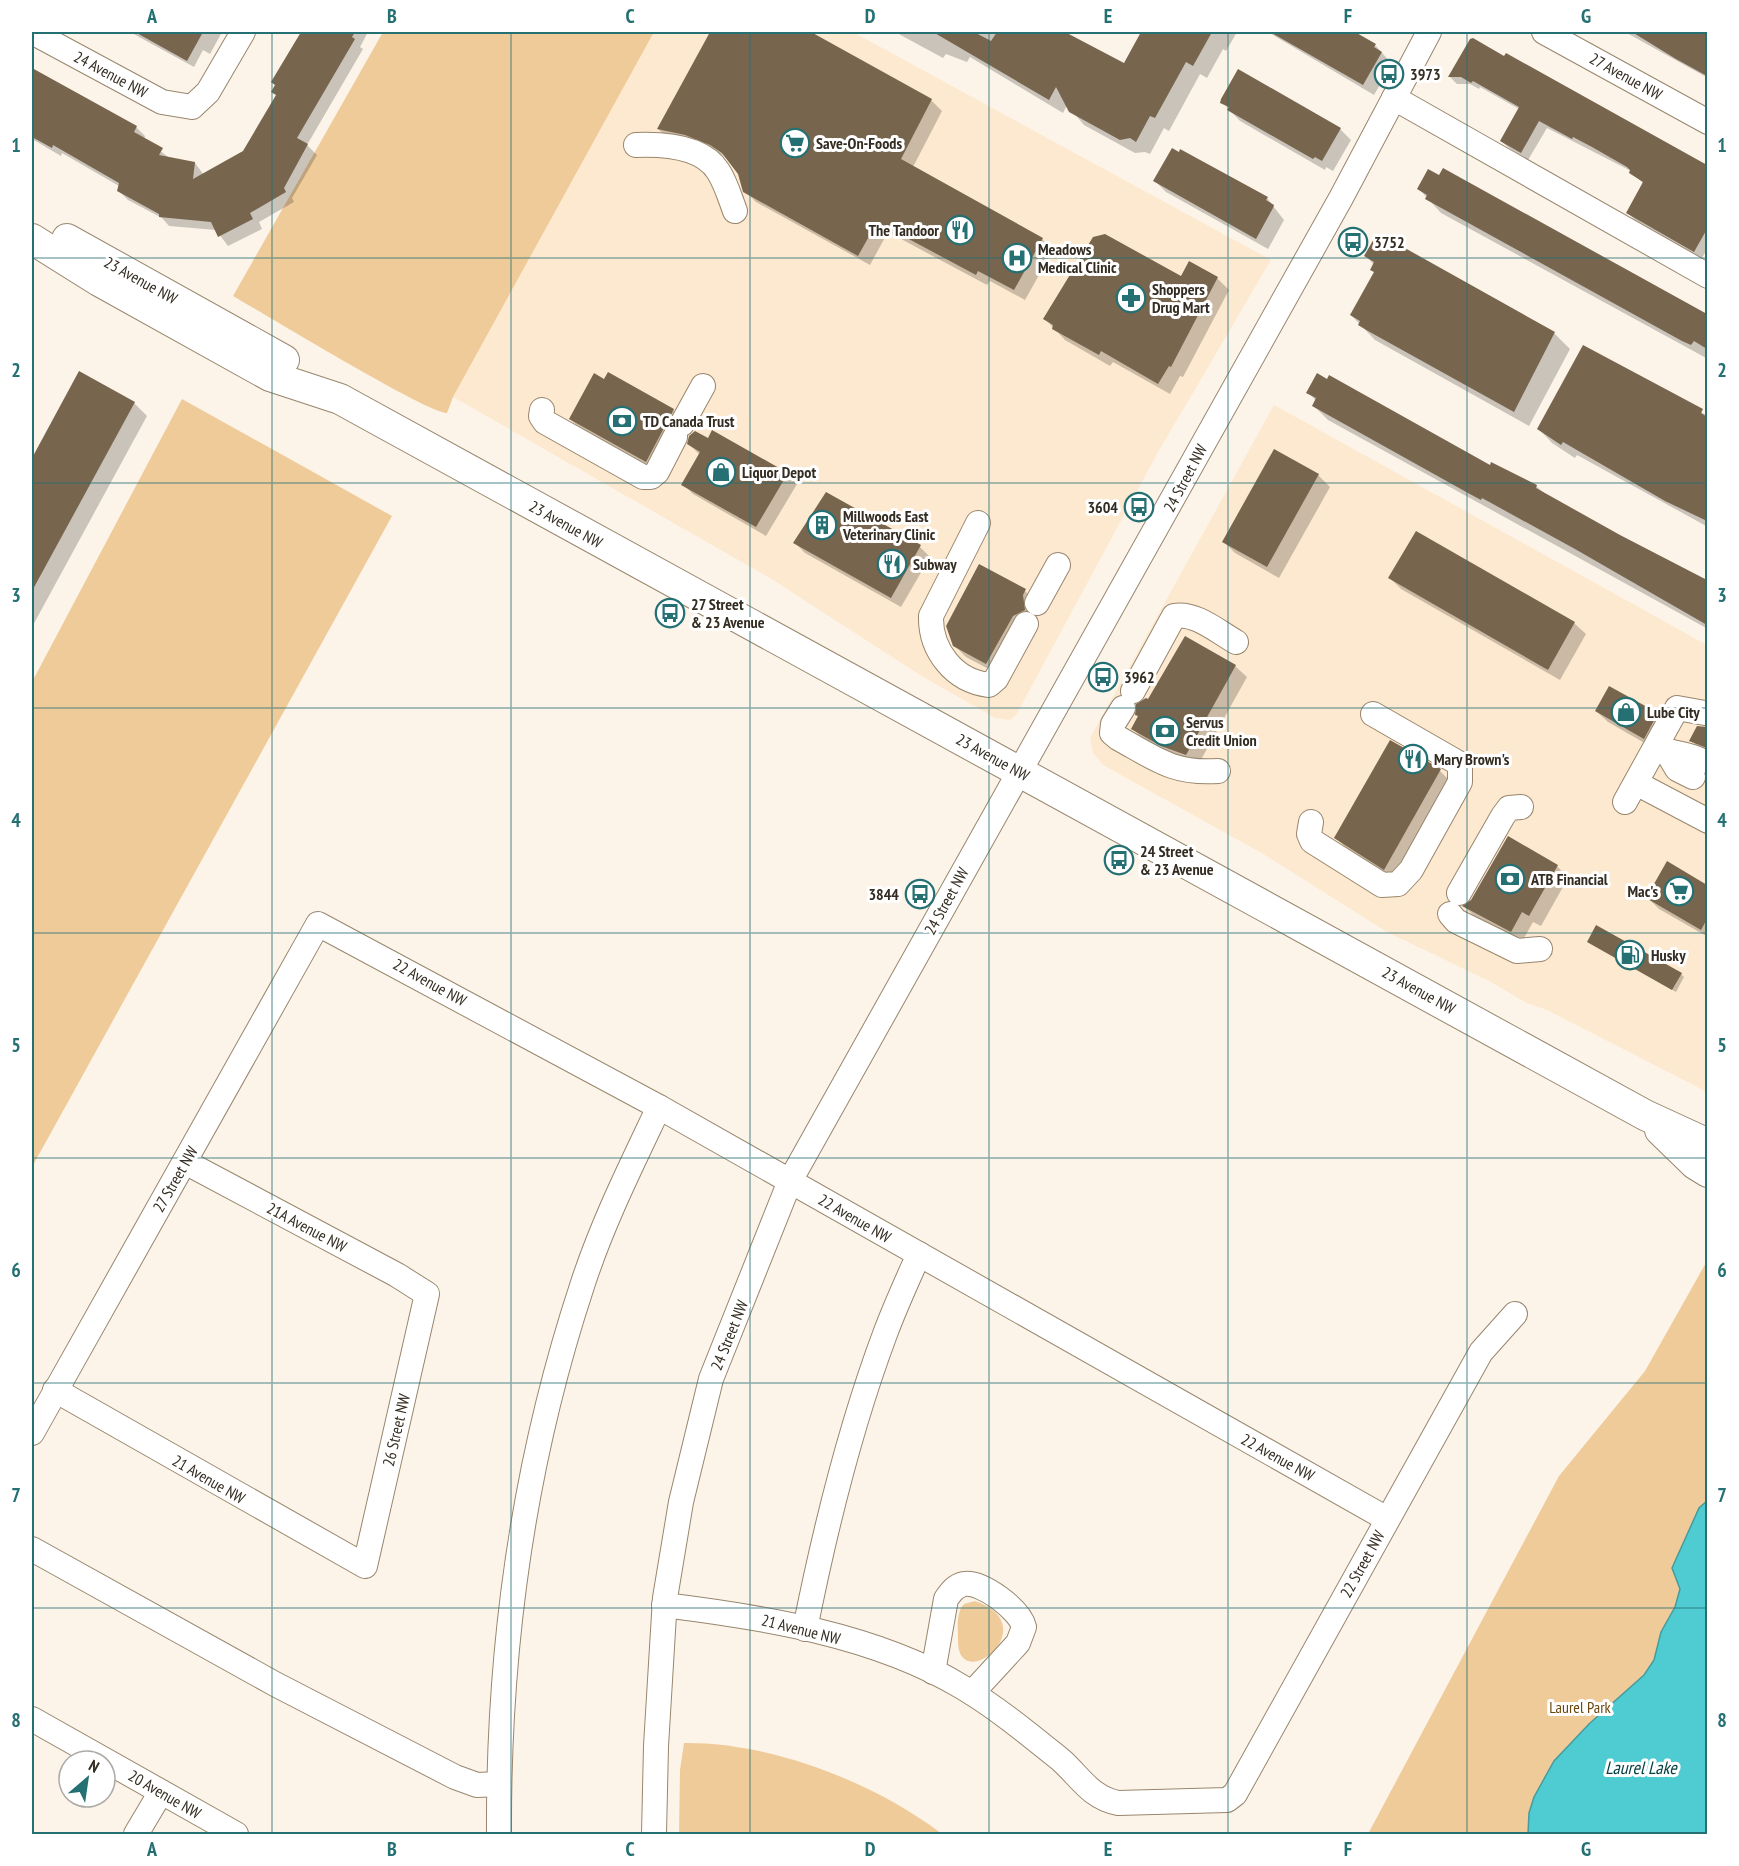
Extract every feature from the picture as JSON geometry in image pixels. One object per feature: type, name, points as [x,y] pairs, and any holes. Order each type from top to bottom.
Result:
[{"type":"main road","name":"23 Avenue NW","points":[[32,219],[331,387],[340,399]]},
{"type":"main road","name":"23 Avenue NW","points":[[32,239],[99,281],[270,376],[340,399],[1645,1115],[1707,1144]]},
{"type":"main road","name":"23 Avenue NW","points":[[1645,1115],[1695,1164],[1707,1172]]},
{"type":"street","name":"24 Avenue NW","points":[[32,32],[162,102],[192,107],[208,92],[243,32]]},
{"type":"street","name":"24 Street NW","points":[[654,1834],[656,1746],[664,1605],[681,1502],[711,1379],[790,1180],[1152,538],[1429,32]]},
{"type":"street","name":"27 Avenue NW","points":[[1544,32],[1577,39],[1707,122]]},
{"type":"street","points":[[1394,98],[1707,276]]},
{"type":"street","points":[[636,145],[675,145],[712,163],[719,172],[735,211]]},
{"type":"street","points":[[542,410],[541,416],[544,422],[643,477],[651,477],[657,472],[702,386]]},
{"type":"street","points":[[978,524],[931,616],[931,628],[939,654],[957,671],[980,684],[989,685],[996,679],[1026,624]]},
{"type":"street","points":[[1037,603],[1058,565]]},
{"type":"street","points":[[1218,771],[1193,773],[1173,768],[1118,738],[1112,733],[1113,724],[1174,616],[1182,614],[1198,620],[1236,642]]},
{"type":"street","points":[[1705,713],[1677,708],[1662,749],[1631,793],[1707,821]]},
{"type":"street","points":[[1311,822],[1309,834],[1312,841],[1382,885],[1398,884],[1411,870],[1460,782],[1460,764],[1373,714]]},
{"type":"street","points":[[1662,749],[1687,753],[1698,769]]},
{"type":"street","points":[[1521,807],[1509,808],[1503,816],[1454,903],[1456,921],[1517,951],[1540,948]]},
{"type":"street","name":"22 Avenue NW","points":[[318,924],[365,947],[659,1107],[1387,1519]]},
{"type":"street","name":"27 Street NW","points":[[32,1433],[318,924]]},
{"type":"street","points":[[499,1834],[499,1784],[507,1638],[524,1515],[558,1365],[598,1242],[620,1188],[659,1107]]},
{"type":"street","name":"21A Avenue NW","points":[[185,1162],[397,1275],[427,1294]]},
{"type":"street","points":[[805,1629],[823,1539],[853,1430],[885,1333],[919,1254]]},
{"type":"street","name":"26 Street NW","points":[[365,1566],[427,1294]]},
{"type":"street","name":"22 Street NW","points":[[1206,1801],[1227,1800],[1235,1794],[1481,1352],[1515,1314]]},
{"type":"street","name":"21 Avenue NW","points":[[55,1390],[365,1566]]},
{"type":"street","points":[[32,1549],[275,1684],[454,1778],[477,1785],[499,1784]]},
{"type":"street","points":[[933,1672],[946,1599],[961,1585],[974,1584],[982,1588],[1017,1613],[1024,1626],[1018,1643],[972,1693]]},
{"type":"street","name":"21 Avenue NW","points":[[664,1605],[741,1615],[805,1629],[882,1652],[933,1672],[972,1693],[1061,1761],[1085,1786],[1105,1800],[1118,1803],[1206,1801]]},
{"type":"street","name":"20 Avenue NW","points":[[32,1719],[236,1834]]},
{"type":"street","points":[[136,1834],[161,1792]]},
{"type":"shaded area","points":[[654,32],[853,32],[1271,260],[1157,454],[1016,715],[1010,720],[995,718],[920,675],[773,580],[453,397]]},
{"type":"shaded area","points":[[1274,405],[1707,645],[1707,1092],[1387,932],[1265,855],[1103,765],[1093,753],[1090,738]]},
{"type":"green space","points":[[383,32],[654,32],[453,397],[447,413],[410,398],[233,296]]},
{"type":"green space","points":[[182,399],[392,516],[32,1167],[32,682]]},
{"type":"green space","name":"Laurel Park","points":[[1707,1261],[1707,1834],[1368,1834],[1559,1476],[1645,1371]]},
{"type":"green space","points":[[975,1601],[995,1612],[1003,1626],[1001,1640],[993,1652],[982,1659],[970,1661],[961,1655],[958,1620],[961,1607]]},
{"type":"green space","points":[[684,1743],[717,1744],[751,1749],[820,1769],[885,1798],[942,1834],[679,1834],[680,1770]]},
{"type":"water","name":"Laurel Lake","points":[[1707,1501],[1707,1834],[1528,1834],[1529,1813],[1534,1797],[1554,1761],[1589,1724],[1644,1675],[1654,1660],[1661,1632],[1675,1607],[1680,1589],[1672,1568],[1699,1508]]},
{"type":"building","points":[[135,32],[203,32],[187,61]]},
{"type":"building","points":[[301,32],[355,32],[352,37],[355,39],[297,138],[308,144],[284,188],[286,192],[250,213],[253,219],[218,237],[211,222],[159,217],[159,214],[117,191],[119,183],[53,145],[52,148],[32,137],[32,68],[137,126],[134,132],[163,148],[159,155],[195,162],[193,179],[243,151],[276,95],[271,92],[275,85],[271,82]]},
{"type":"building","name":"Save-On-Foods","points":[[710,32],[811,32],[932,99],[901,159],[1043,238],[1014,290],[978,271],[976,275],[877,222],[858,256],[743,192],[738,174],[722,153],[710,145],[685,135],[657,129]]},
{"type":"building","points":[[933,32],[974,32],[991,41],[997,32],[1065,32],[1124,63],[1141,32],[1212,32],[1193,66],[1186,62],[1155,118],[1150,116],[1136,142],[1130,138],[1120,140],[1069,112],[1056,87],[1049,100]]},
{"type":"building","points":[[1270,32],[1355,32],[1376,44],[1374,47],[1382,52],[1363,85]]},
{"type":"building","points":[[1632,32],[1707,32],[1707,76],[1676,59]]},
{"type":"building","points":[[1473,38],[1504,56],[1506,53],[1707,165],[1707,229],[1694,252],[1626,213],[1643,182],[1629,173],[1630,170],[1627,167],[1539,121],[1521,153],[1500,141],[1519,107],[1473,81],[1471,83],[1461,77],[1448,77],[1470,39]]},
{"type":"building","points":[[1238,69],[1341,128],[1322,161],[1315,157],[1313,159],[1227,110],[1229,107],[1220,103]]},
{"type":"building","points":[[1172,148],[1179,152],[1180,149],[1268,197],[1266,200],[1274,205],[1256,239],[1153,181]]},
{"type":"building","points":[[1443,168],[1707,314],[1707,349],[1694,341],[1691,345],[1682,341],[1425,199],[1427,195],[1417,189],[1428,169],[1439,175]]},
{"type":"building","name":"Shoppers Drug Mart","points":[[1105,234],[1181,276],[1189,261],[1218,277],[1171,367],[1169,366],[1158,384],[1101,351],[1099,355],[1052,329],[1053,325],[1043,319],[1093,237]]},
{"type":"building","points":[[1375,237],[1385,243],[1387,238],[1555,332],[1514,412],[1368,331],[1358,325],[1360,321],[1350,315],[1374,272],[1370,270],[1374,262],[1364,256]]},
{"type":"building","points":[[1583,345],[1703,409],[1701,413],[1707,417],[1707,521],[1665,501],[1563,442],[1561,445],[1537,429]]},
{"type":"building","points":[[79,371],[135,402],[32,591],[32,458]]},
{"type":"building","name":"TD Canada Trust","points":[[608,372],[674,409],[646,462],[569,419],[594,373],[604,379]]},
{"type":"building","points":[[1317,373],[1327,379],[1329,375],[1490,465],[1491,462],[1537,485],[1536,488],[1620,535],[1707,580],[1707,625],[1575,549],[1482,498],[1481,500],[1468,493],[1312,406],[1316,398],[1306,393]]},
{"type":"building","name":"Liquor Depot","points":[[712,430],[788,473],[756,527],[681,485],[700,452],[687,444],[689,436],[695,431],[708,438]]},
{"type":"building","points":[[1274,449],[1319,474],[1267,567],[1222,542]]},
{"type":"building","points":[[826,492],[921,545],[891,598],[793,543]]},
{"type":"building","points":[[1416,531],[1575,622],[1548,670],[1388,578]]},
{"type":"building","points":[[979,564],[1026,589],[1023,595],[1025,610],[1013,616],[986,664],[953,646],[946,626]]},
{"type":"building","points":[[1185,636],[1236,665],[1186,755],[1161,746],[1131,729],[1138,716],[1135,715],[1136,704],[1148,699]]},
{"type":"building","name":"Lube City","points":[[1609,686],[1658,713],[1644,739],[1595,711]]},
{"type":"building","points":[[1697,726],[1707,727],[1707,748],[1689,741]]},
{"type":"building","points":[[1390,740],[1441,769],[1384,870],[1334,838]]},
{"type":"building","name":"ATB Financial","points":[[1508,836],[1558,865],[1529,916],[1522,912],[1511,932],[1462,906],[1471,900]]},
{"type":"building","name":"Mac's","points":[[1667,861],[1707,885],[1707,919],[1701,930],[1646,898]]},
{"type":"building","name":"Husky","points":[[1596,925],[1682,973],[1672,990],[1587,942]]},
{"type":"place","name":"3973","points":[[1389,74]]},
{"type":"place","name":"Save-On-Foods","points":[[795,143]]},
{"type":"place","name":"The Tandoor","points":[[960,230]]},
{"type":"place","name":"3752","points":[[1353,242]]},
{"type":"place","name":"Meadows Medical Clinic","points":[[1017,258]]},
{"type":"place","name":"Shoppers Drug Mart","points":[[1131,298]]},
{"type":"place","name":"TD Canada Trust","points":[[622,421]]},
{"type":"place","name":"Liquor Depot","points":[[721,472]]},
{"type":"place","name":"3604","points":[[1139,507]]},
{"type":"place","name":"Millwoods East Veterinary Clinic","points":[[822,525]]},
{"type":"place","name":"Subway","points":[[892,564]]},
{"type":"place","name":"27 Street & 23 Avenue","points":[[670,613]]},
{"type":"place","name":"3962","points":[[1103,677]]},
{"type":"place","name":"Lube City","points":[[1626,712]]},
{"type":"place","name":"Servus Credit Union","points":[[1165,731]]},
{"type":"place","name":"Mary Brown's","points":[[1413,759]]},
{"type":"place","name":"24 Street & 23 Avenue","points":[[1119,860]]},
{"type":"place","name":"ATB Financial","points":[[1510,879]]},
{"type":"place","name":"Mac's","points":[[1679,891]]},
{"type":"place","name":"3844","points":[[920,894]]},
{"type":"place","name":"Husky","points":[[1630,955]]}]
